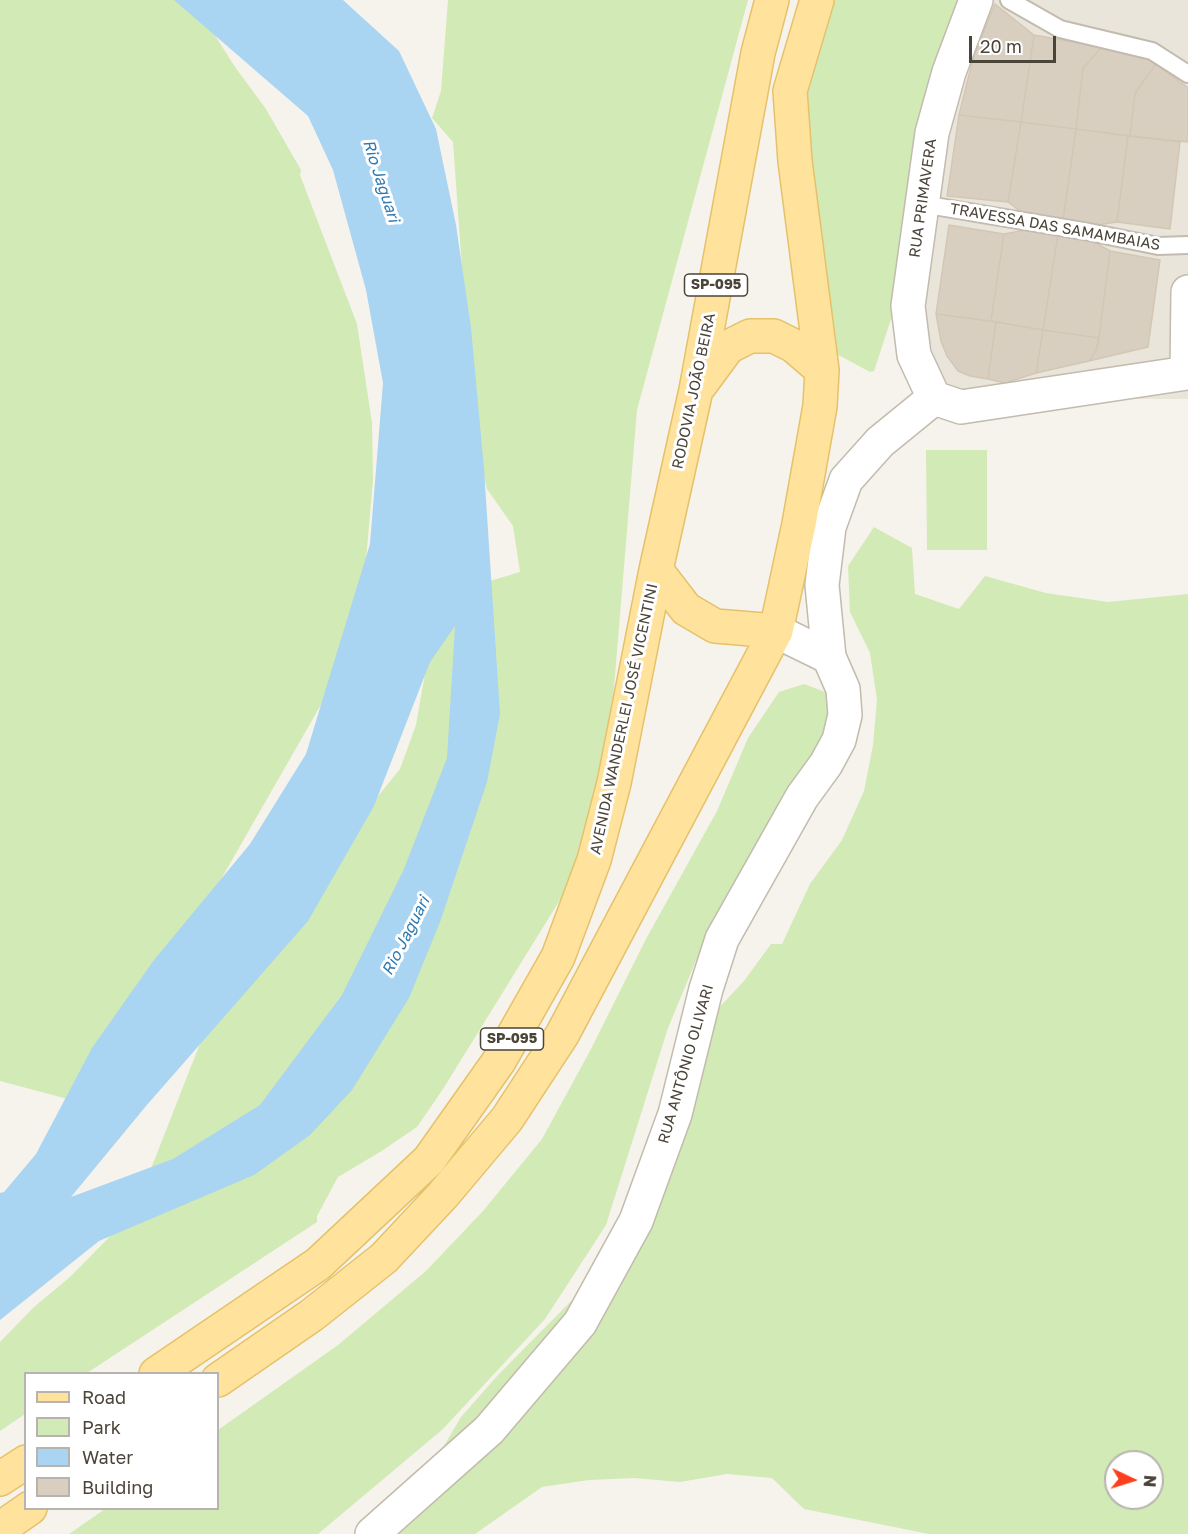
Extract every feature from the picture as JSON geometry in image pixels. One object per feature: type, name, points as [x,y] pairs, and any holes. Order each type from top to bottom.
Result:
[{"type":"main road","name":"RODOVIA JOÃO BEIRA","points":[[656,570],[696,390],[758,53],[772,0]]},
{"type":"main road","name":"SP-095","points":[[219,1379],[312,1315],[384,1258],[443,1195],[507,1119],[562,1035],[776,631],[808,478],[820,406],[822,370],[795,161],[790,91],[817,0]]},
{"type":"main road","points":[[696,390],[728,347],[750,336],[774,336],[794,346],[822,370]]},
{"type":"main road","points":[[656,570],[686,609],[715,626],[776,631]]},
{"type":"main road","name":"AVENIDA WANDERLEI JOSÉ VICENTINI","points":[[159,1372],[318,1264],[429,1160],[499,1061],[558,957],[594,860],[614,783],[656,570]]},
{"type":"main road","points":[[0,1479],[24,1463]]},
{"type":"main road","points":[[0,1529],[28,1510]]},
{"type":"street","name":"RUA PRIMAVERA","points":[[934,398],[914,355],[908,306],[935,123],[949,72],[976,0]]},
{"type":"street","points":[[934,398],[961,407],[1188,373],[1188,292]]},
{"type":"street","name":"RUA ANTÔNIO OLIVARI","points":[[372,1534],[489,1430],[580,1323],[636,1221],[675,1114],[706,989],[722,939],[802,797],[840,740],[845,715],[843,689],[829,657],[822,585],[829,527],[846,480],[880,442],[934,398]]},
{"type":"street","points":[[776,631],[829,657]]},
{"type":"lane","points":[[1010,0],[1060,29],[1152,51],[1188,74]]},
{"type":"lane","name":"TRAVESSA DAS SAMAMBAIAS","points":[[922,204],[1158,246],[1188,245]]},
{"type":"shaded area","points":[[979,0],[1188,0],[1188,399],[1035,399],[924,385],[923,271],[932,155]]},
{"type":"green space","points":[[0,0],[187,0],[204,18],[235,67],[266,109],[301,170],[300,175],[357,324],[372,423],[373,480],[361,617],[346,661],[98,1094],[82,1112],[64,1098],[0,1081]]},
{"type":"green space","points":[[448,0],[748,0],[637,410],[602,832],[443,1089],[417,1127],[338,1177],[317,1216],[317,1222],[89,1372],[24,1372],[24,1415],[0,1431],[0,1342],[34,1307],[71,1276],[134,1212],[221,990],[400,769],[416,725],[426,668],[473,586],[520,572],[513,526],[487,489],[474,437],[453,142],[432,118],[441,91]]},
{"type":"green space","points":[[829,0],[973,0],[904,231],[892,316],[874,371],[870,372],[831,351],[802,83]]},
{"type":"green space","points":[[926,450],[987,450],[987,550],[927,550]]},
{"type":"green space","points":[[874,527],[912,548],[915,594],[959,609],[985,576],[1046,593],[1108,602],[1188,594],[1188,1534],[929,1534],[804,1509],[772,1478],[727,1474],[680,1482],[634,1478],[589,1480],[542,1487],[475,1534],[374,1534],[435,1461],[461,1417],[499,1374],[593,1279],[713,1014],[744,981],[771,944],[782,944],[810,884],[842,840],[864,791],[873,745],[877,700],[870,653],[850,612],[848,566]]},
{"type":"green space","points":[[804,684],[825,692],[839,713],[794,803],[714,917],[668,1028],[606,1225],[545,1319],[443,1429],[318,1534],[69,1534],[104,1510],[219,1510],[219,1429],[338,1345],[426,1271],[483,1211],[542,1139],[591,1049],[646,939],[717,811],[748,738],[779,692]]},
{"type":"water","name":"Rio Jaguari","points":[[174,0],[343,0],[399,51],[436,129],[456,225],[471,328],[484,469],[500,714],[487,782],[440,922],[409,998],[352,1090],[310,1135],[254,1175],[99,1241],[0,1320],[0,1193],[4,1192],[36,1154],[92,1048],[154,960],[250,844],[306,754],[370,544],[383,383],[366,290],[333,170],[308,116]],"holes":[[[455,626],[447,758],[404,869],[342,995],[260,1105],[173,1159],[71,1197],[146,1106],[308,921],[374,806],[430,662]]]},
{"type":"building","points":[[995,4],[1034,35],[1021,122],[959,115],[974,55]]},
{"type":"building","points":[[1034,35],[1102,47],[1083,68],[1076,129],[1021,122]]},
{"type":"building","points":[[1102,47],[1135,52],[1156,64],[1135,93],[1130,136],[1076,129],[1083,68]]},
{"type":"building","points":[[1156,64],[1188,88],[1188,142],[1130,136],[1135,93]]},
{"type":"building","points":[[959,115],[1021,122],[1008,202],[947,196]]},
{"type":"building","points":[[1021,122],[1076,129],[1063,220],[1024,214],[1008,202]]},
{"type":"building","points":[[1076,129],[1128,136],[1117,222],[1091,226],[1063,220]]},
{"type":"building","points":[[1128,136],[1180,142],[1170,229],[1117,222]]},
{"type":"building","points":[[949,225],[1004,234],[991,321],[936,314]]},
{"type":"building","points":[[1031,229],[1058,234],[1043,330],[991,321],[1004,234]]},
{"type":"building","points":[[1058,234],[1085,237],[1110,251],[1099,338],[1043,330]]},
{"type":"building","points":[[1110,251],[1160,260],[1148,347],[1089,361],[1096,351],[1099,338]]},
{"type":"building","points":[[936,314],[996,322],[988,379],[958,371],[947,356],[941,341]]},
{"type":"building","points":[[996,322],[1043,330],[1036,373],[1005,383],[988,379]]},
{"type":"building","points":[[1043,330],[1099,338],[1096,351],[1089,361],[1036,373]]}]
